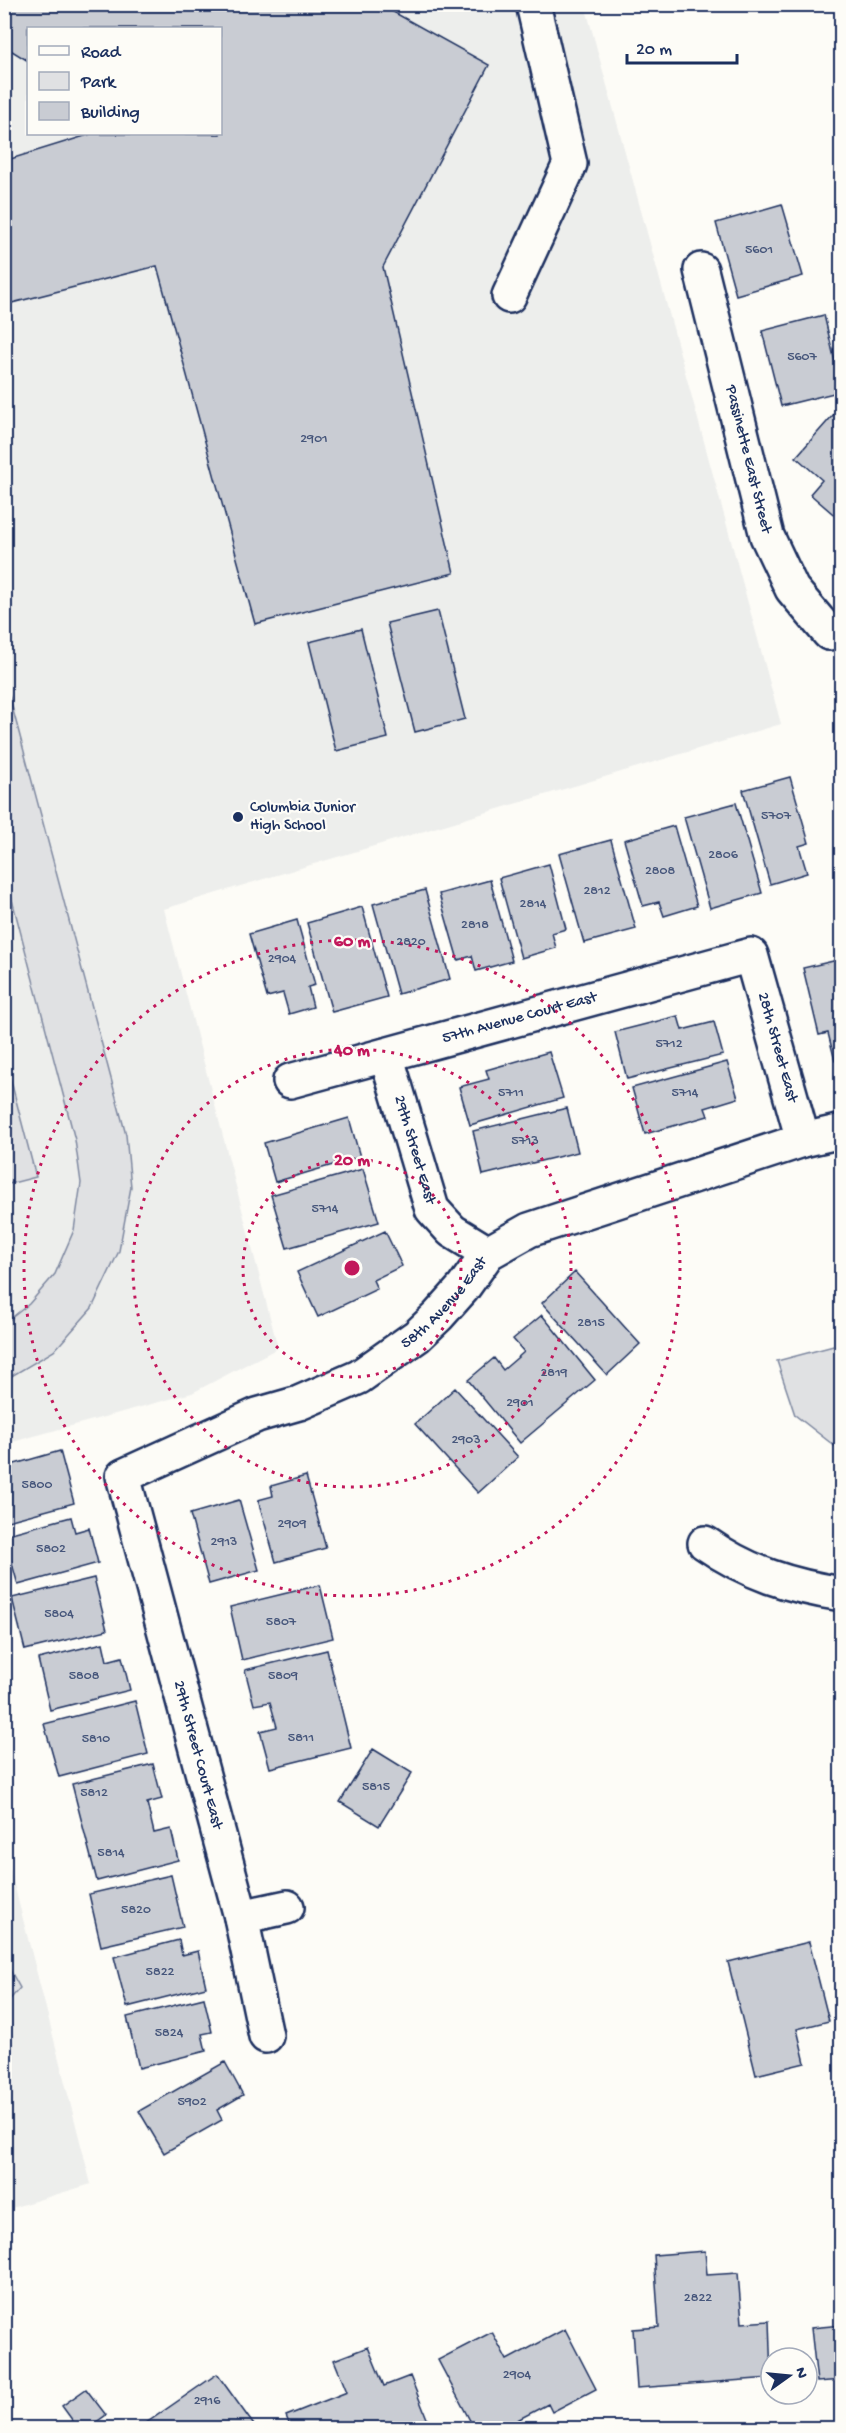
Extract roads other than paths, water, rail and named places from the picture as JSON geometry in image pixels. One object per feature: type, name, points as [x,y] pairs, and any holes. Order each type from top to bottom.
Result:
[{"type":"street","points":[[509,296],[570,164],[532,4]]},
{"type":"street","name":"Passinette East Street","points":[[701,270],[767,536],[792,589],[835,632]]},
{"type":"street","name":"57th Avenue Court East","points":[[290,1081],[751,955]]},
{"type":"street","name":"28th Street East","points":[[751,955],[803,1140]]},
{"type":"street","name":"29th Street East","points":[[386,1055],[432,1209],[452,1231],[488,1253]]},
{"type":"street","name":"58th Avenue East","points":[[123,1476],[257,1415],[299,1403],[365,1373],[417,1336],[438,1316],[488,1253],[529,1230],[803,1140],[842,1131]]},
{"type":"street","name":"29th Street Court East","points":[[123,1476],[241,1917],[266,2036]]},
{"type":"street","points":[[705,1544],[728,1559],[762,1575],[788,1584],[842,1594]]},
{"type":"street","points":[[241,1917],[287,1907]]},
{"type":"place","name":"Columbia Junior High School","points":[[238,817]]}]
